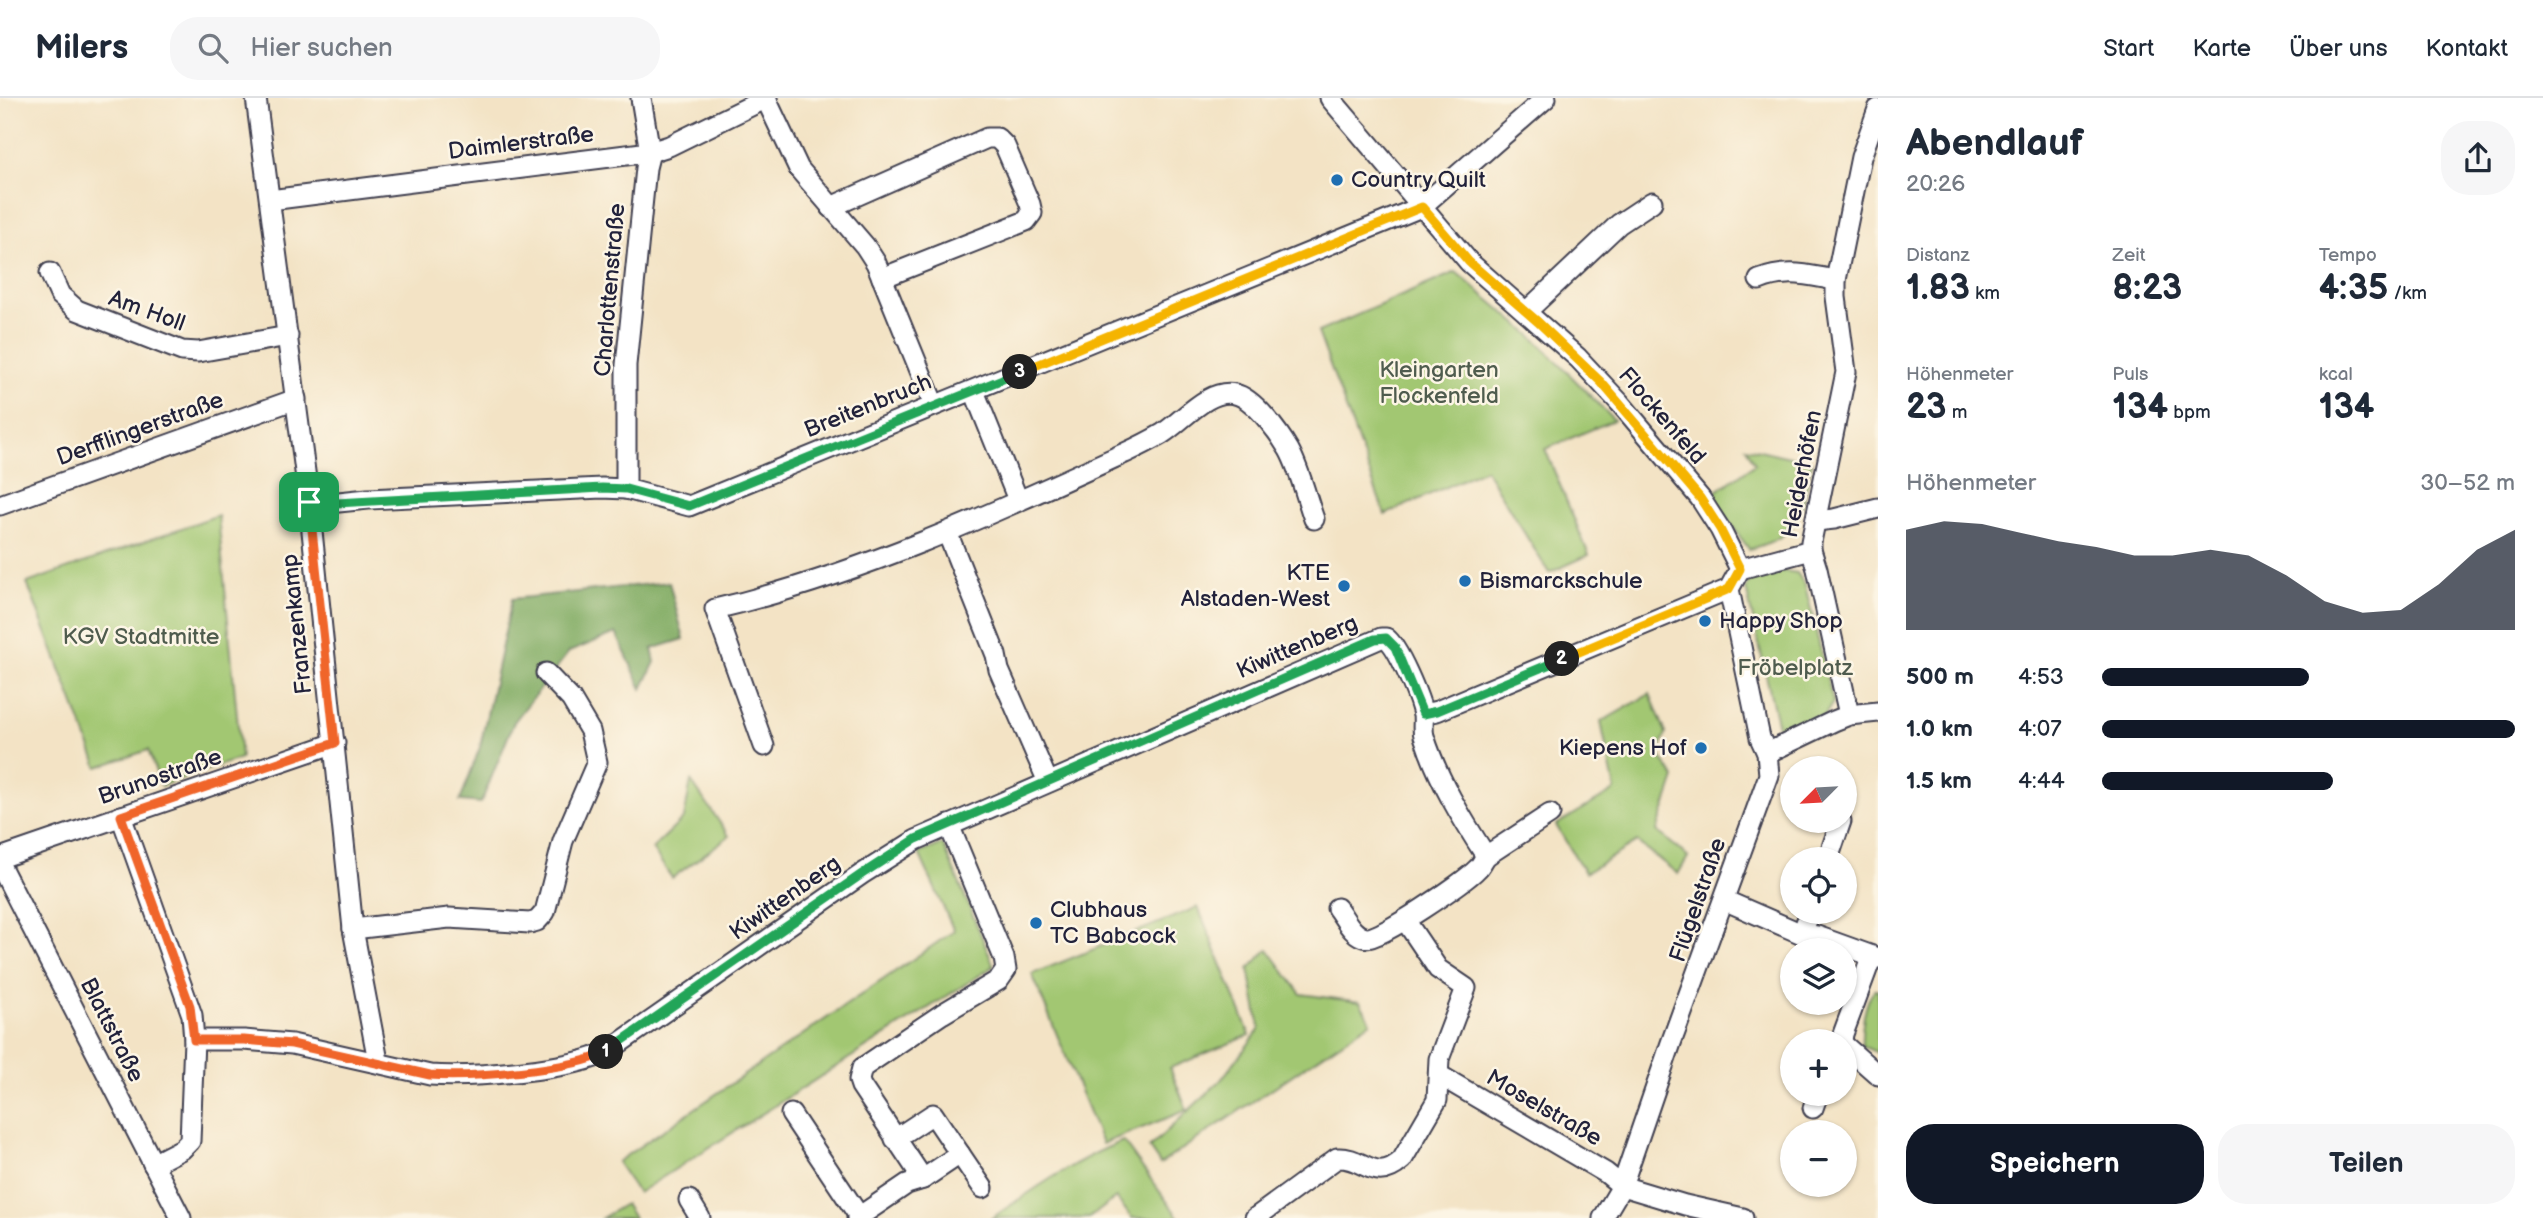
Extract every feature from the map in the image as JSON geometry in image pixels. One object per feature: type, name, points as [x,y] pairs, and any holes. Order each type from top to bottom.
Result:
[{"type":"street","name":"Franzenkamp","points":[[256,98],[309,502],[353,929],[378,1061]]},
{"type":"street","name":"Charlottenstraße","points":[[626,489],[626,365],[646,168],[650,152],[641,98]]},
{"type":"street","name":"Daimlerstraße","points":[[270,200],[650,152],[668,146],[766,98]]},
{"type":"street","points":[[766,98],[794,162],[870,254],[934,405]]},
{"type":"street","name":"Flockenfeld","points":[[1330,98],[1469,262],[1595,375],[1700,498],[1720,529],[1740,569]]},
{"type":"street","name":"Breitenbruch","points":[[309,502],[319,504],[602,488],[626,489],[689,506],[1422,207],[1546,98]]},
{"type":"street","name":"Heiderhöfen","points":[[1849,715],[1811,550],[1846,372],[1836,280],[1861,157],[1878,109]]},
{"type":"street","points":[[831,207],[986,138],[997,138],[1005,146],[1030,204],[1032,214],[1026,221],[882,278]]},
{"type":"street","points":[[1526,312],[1619,224],[1652,202]]},
{"type":"street","points":[[1759,280],[1774,274],[1792,272],[1836,280]]},
{"type":"street","name":"Am Holl","points":[[50,273],[61,295],[77,310],[182,351],[208,350],[288,336]]},
{"type":"street","points":[[974,391],[1018,500]]},
{"type":"street","points":[[764,746],[715,609],[784,592],[947,532],[1149,442],[1205,402],[1228,393],[1241,396],[1256,407],[1289,451],[1314,520]]},
{"type":"street","name":"Derfflingerstraße","points":[[0,505],[296,399]]},
{"type":"street","points":[[1815,521],[1878,508]]},
{"type":"street","points":[[947,532],[996,654],[999,670],[1048,782]]},
{"type":"street","points":[[1486,856],[1457,812],[1423,734],[1423,714],[1437,711],[1729,589],[1740,569],[1811,550]]},
{"type":"street","name":"Flügelstraße","points":[[1603,1218],[1622,1186],[1767,785],[1767,753],[1760,738],[1729,589]]},
{"type":"street","name":"Kiwittenberg","points":[[194,1040],[292,1044],[447,1076],[516,1071],[598,1057],[903,847],[1375,639],[1386,638],[1395,647],[1423,714]]},
{"type":"street","points":[[353,929],[449,918],[530,923],[541,917],[547,906],[564,841],[597,762],[590,731],[571,699],[546,673]]},
{"type":"street","points":[[1767,753],[1849,715],[1878,712]]},
{"type":"street","name":"Brunostraße","points":[[0,858],[335,743]]},
{"type":"street","points":[[1337,908],[1353,930],[1368,938],[1376,937],[1405,920],[1477,869],[1486,856],[1550,814]]},
{"type":"street","points":[[121,816],[190,1006],[194,1040],[190,1141],[182,1149],[153,1164]]},
{"type":"street","points":[[923,1179],[859,1080],[862,1068],[942,1014],[999,980],[1006,970],[1004,958],[949,825]]},
{"type":"street","name":"Blattstraße","points":[[0,865],[181,1218]]},
{"type":"street","points":[[1724,900],[1802,934],[1817,936],[1875,957],[1845,1029]]},
{"type":"street","points":[[1255,1218],[1337,1158],[1350,1159],[1368,1170],[1381,1171],[1396,1165],[1402,1160],[1437,1100],[1439,1059],[1466,988],[1438,969],[1405,920]]},
{"type":"street","points":[[1802,934],[1806,924]]},
{"type":"street","points":[[1857,1056],[1878,1075]]},
{"type":"street","name":"Moselstraße","points":[[1439,1075],[1606,1173],[1622,1186],[1687,1212],[1742,1218]]},
{"type":"street","points":[[791,1114],[858,1217],[907,1184],[923,1179],[960,1154]]},
{"type":"street","points":[[895,1139],[933,1114],[983,1188]]},
{"type":"street","points":[[688,1200],[700,1218]]},
{"type":"green space","name":"Kleingarten Flockenfeld","points":[[1456,272],[1534,338],[1614,420],[1545,449],[1589,555],[1549,573],[1485,469],[1385,515],[1318,332]]},
{"type":"green space","points":[[1746,447],[1812,462],[1802,507],[1791,528],[1768,543],[1749,549],[1710,496],[1755,464]]},
{"type":"green space","name":"KGV Stadtmitte","points":[[218,515],[241,758],[161,786],[148,750],[98,767],[27,583]]},
{"type":"green space","name":"Fröbelplatz","points":[[1785,571],[1797,573],[1805,585],[1833,702],[1824,717],[1789,734],[1779,731],[1746,589],[1752,575]]},
{"type":"green space","points":[[669,582],[684,639],[652,649],[655,662],[642,689],[616,633],[569,652],[514,722],[481,803],[460,801],[480,747],[512,599]]},
{"type":"green space","points":[[1650,694],[1666,733],[1658,754],[1675,778],[1657,831],[1688,857],[1678,874],[1637,842],[1585,873],[1556,825],[1615,790],[1601,722]]},
{"type":"green space","points":[[691,781],[729,836],[672,878],[652,849],[684,818]]},
{"type":"green space","points":[[943,844],[994,966],[638,1193],[617,1162],[954,931],[919,853]]},
{"type":"green space","points":[[1198,907],[1250,1035],[1170,1068],[1187,1110],[1102,1144],[1032,974]]},
{"type":"green space","points":[[1268,949],[1301,994],[1360,1002],[1371,1022],[1160,1164],[1149,1148],[1220,1081],[1260,1029],[1249,969]]},
{"type":"green space","points":[[1875,989],[1878,989],[1878,1053],[1862,1046],[1864,1016]]},
{"type":"green space","points":[[1123,1141],[1179,1218],[1132,1218],[1116,1198],[1089,1218],[992,1218],[1072,1166]]},
{"type":"green space","points":[[625,1204],[634,1218],[602,1218]]},
{"type":"place","name":"Country Quilt","points":[[1337,180]]},
{"type":"place","name":"Bismarckschule","points":[[1465,581]]},
{"type":"place","name":"KTE Alstaden-West","points":[[1344,586]]},
{"type":"place","name":"Happy Shop","points":[[1705,621]]},
{"type":"place","name":"Kiepens Hof","points":[[1701,748]]},
{"type":"place","name":"Clubhaus TC Babcock","points":[[1036,923]]},
{"type":"route","points":[[1422,207],[1469,262],[1601,382],[1700,498],[1720,529],[1740,569],[1729,589],[1437,711],[1423,714],[1395,647],[1386,638],[1375,639],[916,839],[598,1057],[516,1071],[447,1076],[430,1075],[378,1061],[292,1044],[194,1040],[190,1006],[121,816],[335,743],[309,502],[319,504],[602,488],[626,489],[686,507],[1422,207]]}]
